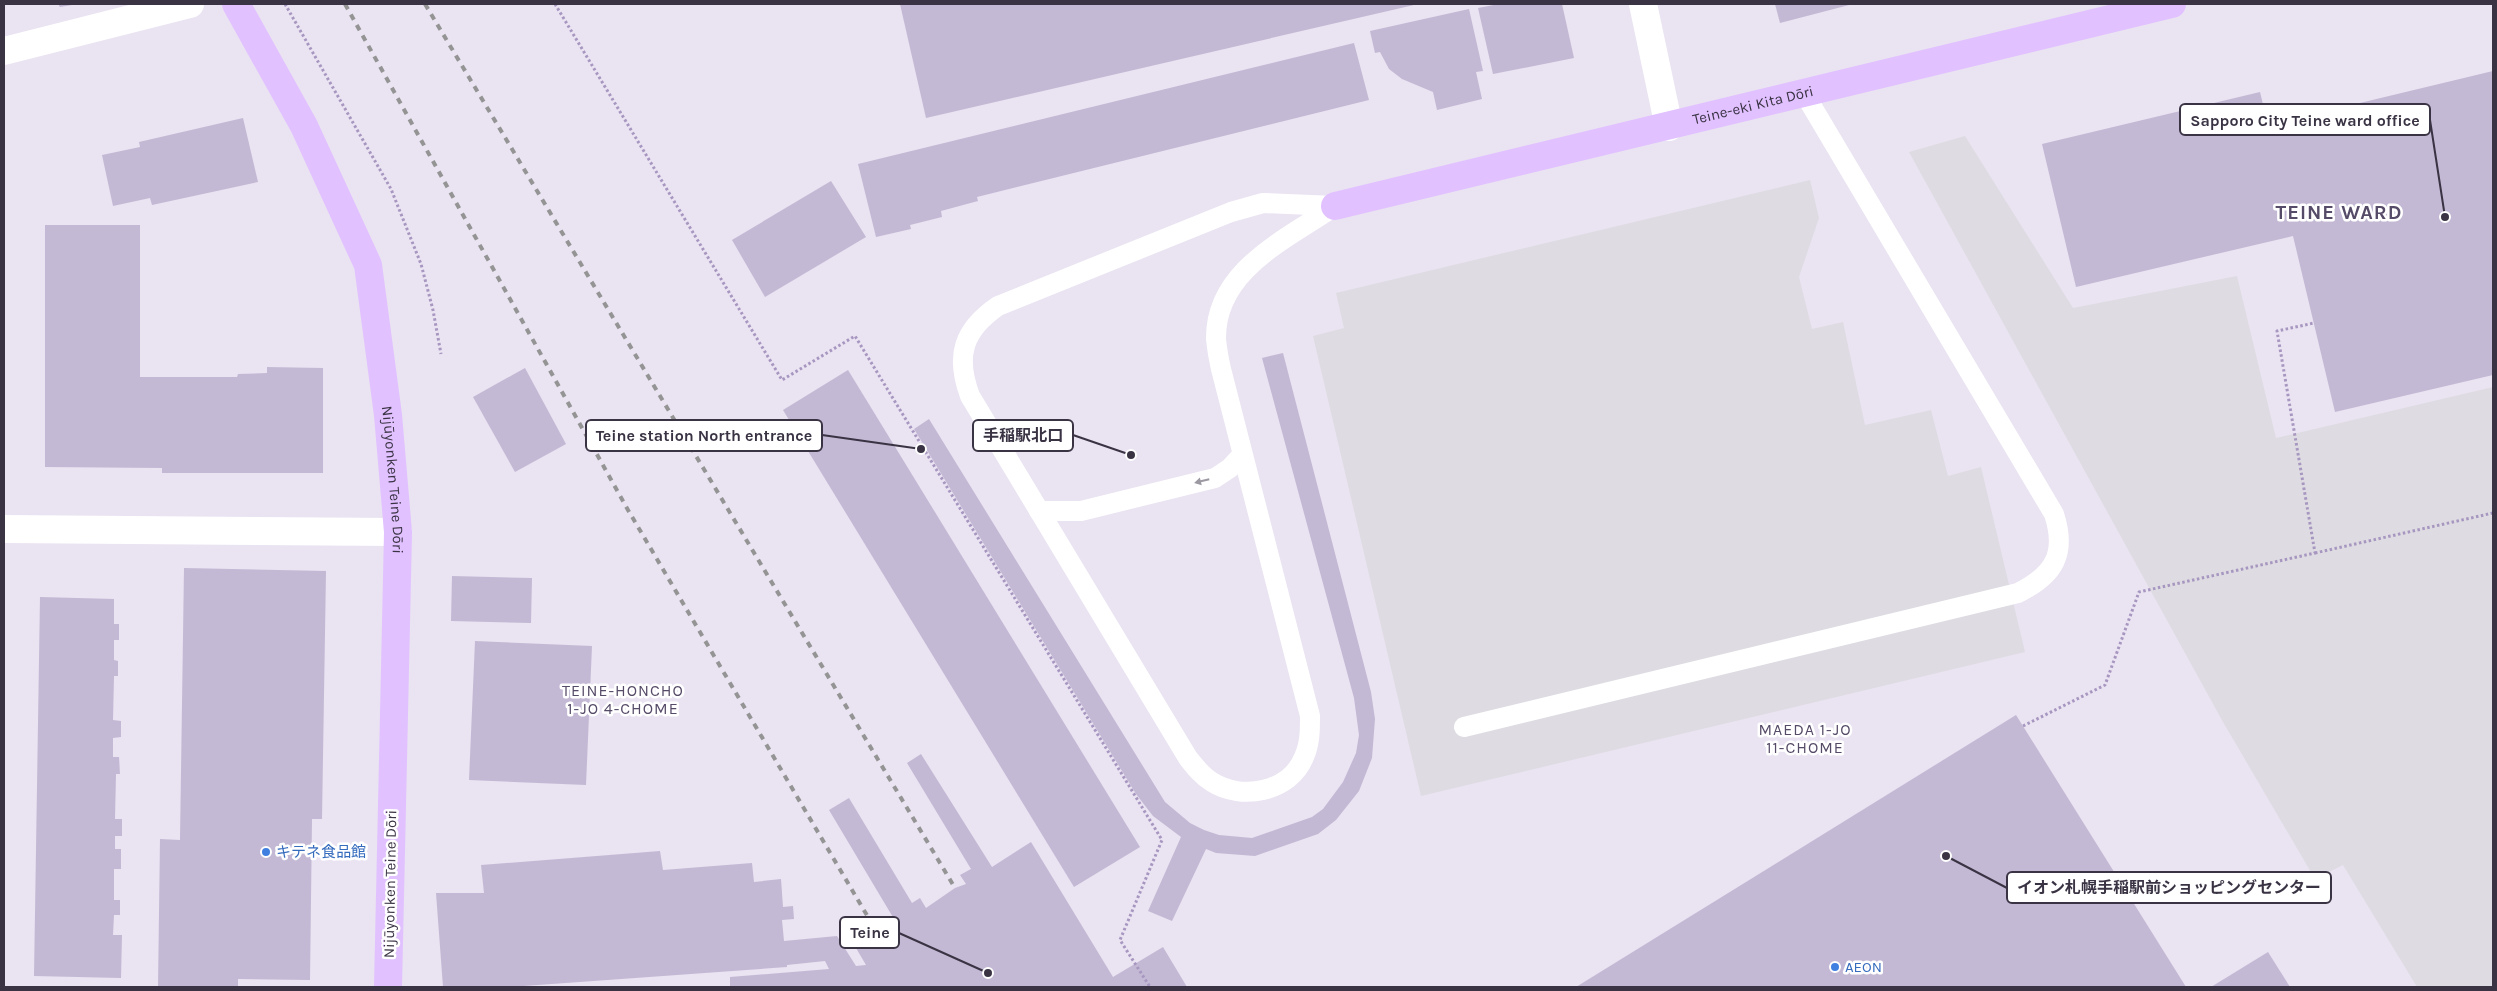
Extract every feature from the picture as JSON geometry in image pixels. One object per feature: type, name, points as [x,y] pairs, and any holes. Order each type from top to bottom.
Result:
[{"type":"street","points":[[4,50],[190,4]]},
{"type":"street","name":"Nijūyonken Teine Dōri","points":[[236,4],[304,126],[368,265],[388,415],[398,532],[388,987]]},
{"type":"street","points":[[1643,4],[1669,127]]},
{"type":"street","name":"Teine-eki Kita Dōri","points":[[1335,206],[1669,127],[2172,4]]},
{"type":"street","points":[[4,529],[398,532]]},
{"type":"lane","points":[[1464,727],[2018,593],[2036,584],[2049,572],[2058,554],[2061,535],[2054,514],[1804,93]]},
{"type":"lane","points":[[1263,203],[1335,206],[1256,257],[1242,272],[1229,291],[1219,315],[1216,338],[1221,370],[1310,716],[1310,732],[1304,760],[1282,783],[1266,790],[1248,792],[1229,790],[1212,783],[1198,772],[1039,511],[970,396],[964,380],[963,347],[970,332],[983,316],[998,306],[1231,212],[1263,203]]},
{"type":"lane","points":[[1039,511],[1081,511],[1215,478],[1230,468],[1242,455]]},
{"type":"path","points":[[285,4],[391,189],[421,264],[433,310],[441,354]]},
{"type":"path","points":[[555,4],[782,380],[855,336],[1162,840],[1120,940],[1150,987]]},
{"type":"path","points":[[2314,323],[2277,332],[2314,553]]},
{"type":"path","points":[[2023,726],[2105,684],[2140,592],[2493,513]]},
{"type":"shaded area","points":[[1965,136],[2073,308],[2237,276],[2276,438],[2493,387],[2493,987],[2417,987],[2343,865],[2315,879],[2223,722],[1909,152]]},
{"type":"shaded area","points":[[1810,180],[1819,218],[1799,277],[1812,329],[1843,322],[1865,425],[1931,410],[1948,476],[1981,467],[2025,652],[1421,796],[1313,336],[1344,328],[1336,293]]},
{"type":"building","points":[[58,4],[72,4],[72,5],[60,7]]},
{"type":"building","points":[[900,4],[1414,4],[1414,5],[926,118]]},
{"type":"building","points":[[1499,4],[1562,4],[1574,58],[1493,74],[1478,8]]},
{"type":"building","points":[[1775,4],[1853,4],[1780,23]]},
{"type":"building","points":[[1469,9],[1483,71],[1476,72],[1482,99],[1437,110],[1433,92],[1402,79],[1389,69],[1380,52],[1375,53],[1370,31]]},
{"type":"building","points":[[1354,43],[1369,100],[977,197],[978,201],[941,211],[942,217],[910,225],[911,229],[876,237],[858,164]]},
{"type":"building","points":[[2493,71],[2493,375],[2335,412],[2293,236],[2076,287],[2042,144],[2260,92],[2268,125]]},
{"type":"building","points":[[243,118],[258,182],[152,205],[150,198],[113,206],[102,155],[140,147],[139,142]]},
{"type":"building","points":[[831,181],[866,237],[765,297],[732,240]]},
{"type":"building","points":[[45,225],[140,225],[140,377],[237,377],[238,374],[267,373],[267,367],[323,368],[323,473],[162,473],[162,468],[45,467]]},
{"type":"building","points":[[1283,353],[1371,692],[1375,719],[1372,758],[1359,791],[1336,820],[1318,834],[1255,856],[1216,853],[1206,849],[1172,921],[1148,911],[1181,837],[1153,816],[1136,794],[914,429],[929,419],[1165,802],[1190,823],[1204,830],[1219,835],[1252,838],[1312,817],[1323,809],[1343,782],[1356,753],[1359,735],[1354,698],[1262,358]]},
{"type":"building","points":[[525,368],[566,444],[515,472],[473,397]]},
{"type":"building","points":[[848,370],[1140,847],[1074,887],[783,410]]},
{"type":"building","points":[[184,568],[326,571],[322,819],[312,819],[310,980],[238,979],[238,987],[158,987],[160,839],[180,840]]},
{"type":"building","points":[[452,576],[532,578],[531,623],[451,621]]},
{"type":"building","points":[[40,597],[114,599],[114,624],[119,624],[119,640],[114,640],[114,660],[118,661],[118,676],[114,676],[113,720],[121,721],[121,737],[113,738],[113,757],[119,757],[120,774],[116,774],[115,819],[122,819],[122,836],[115,836],[115,849],[121,849],[121,869],[114,869],[114,900],[120,900],[120,915],[114,915],[113,935],[122,935],[121,978],[34,976]]},
{"type":"building","points":[[475,641],[592,646],[586,785],[469,780]]},
{"type":"building","points":[[2016,715],[2186,987],[1576,987]]},
{"type":"building","points":[[921,754],[992,867],[1031,842],[1113,977],[1163,947],[1187,987],[730,987],[730,977],[829,969],[825,961],[787,965],[787,967],[510,987],[443,987],[436,893],[484,893],[481,865],[660,851],[663,870],[752,863],[754,882],[781,879],[783,907],[793,906],[794,919],[782,920],[784,941],[837,936],[856,966],[866,965],[856,948],[897,924],[829,810],[849,798],[912,903],[920,898],[926,908],[955,888],[966,884],[960,875],[971,869],[907,763]]},
{"type":"building","points":[[2268,952],[2290,987],[2211,987]]},
{"type":"railway","points":[[345,4],[628,510],[878,934]]},
{"type":"railway","points":[[425,4],[955,888]]},
{"type":"place","name":"Sapporo City Teine ward office","points":[[2445,217]]},
{"type":"place","name":"Teine station North entrance","points":[[921,449]]},
{"type":"place","name":"手稲駅北口","points":[[1131,455]]},
{"type":"place","name":"キテネ食品館","points":[[266,852]]},
{"type":"place","name":"イオン札幌手稲駅前ショッピングセンター","points":[[1946,856]]},
{"type":"place","name":"AEON","points":[[1835,967]]},
{"type":"place","name":"Teine","points":[[988,973]]},
{"type":"district","name":"TEINE WARD","points":[[2339,212]]},
{"type":"district","name":"TEINE-HONCHO 1-JO 4-CHOME","points":[[623,699]]},
{"type":"district","name":"MAEDA 1-JO 11-CHOME","points":[[1805,738]]}]
